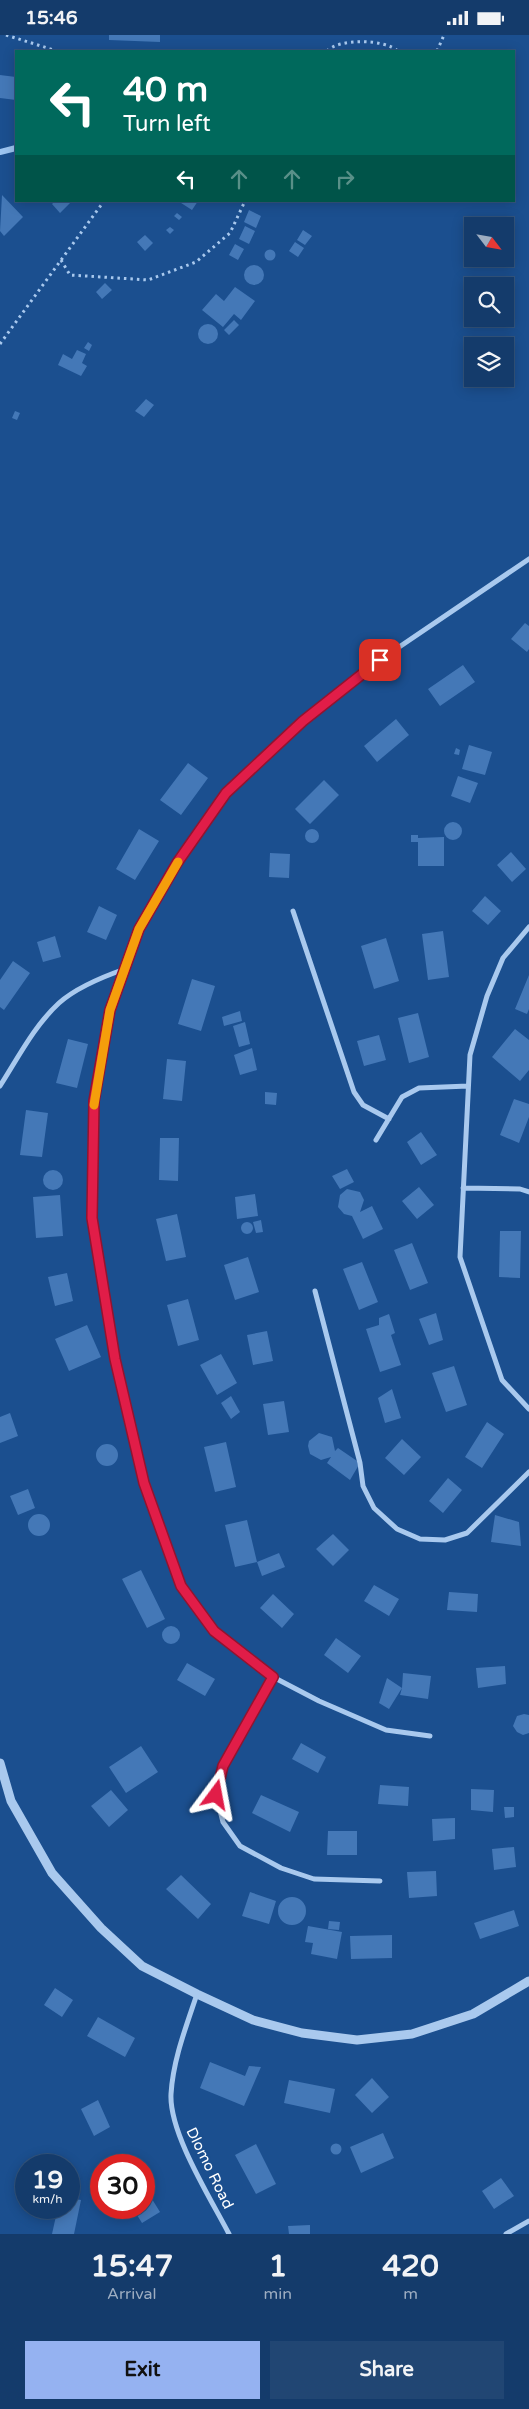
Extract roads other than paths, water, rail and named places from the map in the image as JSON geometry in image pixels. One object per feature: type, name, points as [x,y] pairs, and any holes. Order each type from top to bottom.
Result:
[{"type":"street","points":[[430,1735],[386,1730],[319,1701],[273,1677],[214,1631],[181,1586],[144,1483],[115,1359],[92,1218],[94,1101],[110,1010],[139,929],[177,863],[226,793],[303,721],[380,660],[529,559]]},
{"type":"street","points":[[293,911],[354,1092],[363,1105],[389,1119]]},
{"type":"street","points":[[529,927],[503,958],[487,996],[470,1055],[460,1257],[502,1380],[529,1409]]},
{"type":"street","points":[[0,1086],[34,1032],[60,1003],[95,980],[125,969]]},
{"type":"street","points":[[376,1140],[402,1097],[419,1088],[468,1086]]},
{"type":"street","points":[[463,1188],[520,1189],[529,1192]]},
{"type":"street","points":[[315,1291],[360,1463],[363,1486],[374,1508],[397,1529],[420,1539],[445,1540],[467,1533],[529,1472]]},
{"type":"street","points":[[273,1677],[223,1766],[216,1795],[223,1822],[240,1846],[282,1868],[314,1879],[380,1881]]},
{"type":"street","points":[[0,1763],[11,1801],[52,1873],[101,1928],[142,1966],[197,1995],[253,2020],[302,2033],[357,2040],[412,2034],[472,2014],[529,1981]]},
{"type":"street","name":"Dlomo Road","points":[[197,1995],[180,2043],[171,2096],[176,2127],[200,2179],[229,2234]]},
{"type":"street","points":[[506,2234],[529,2221]]},
{"type":"waterway","points":[[0,152],[15,148]]}]
